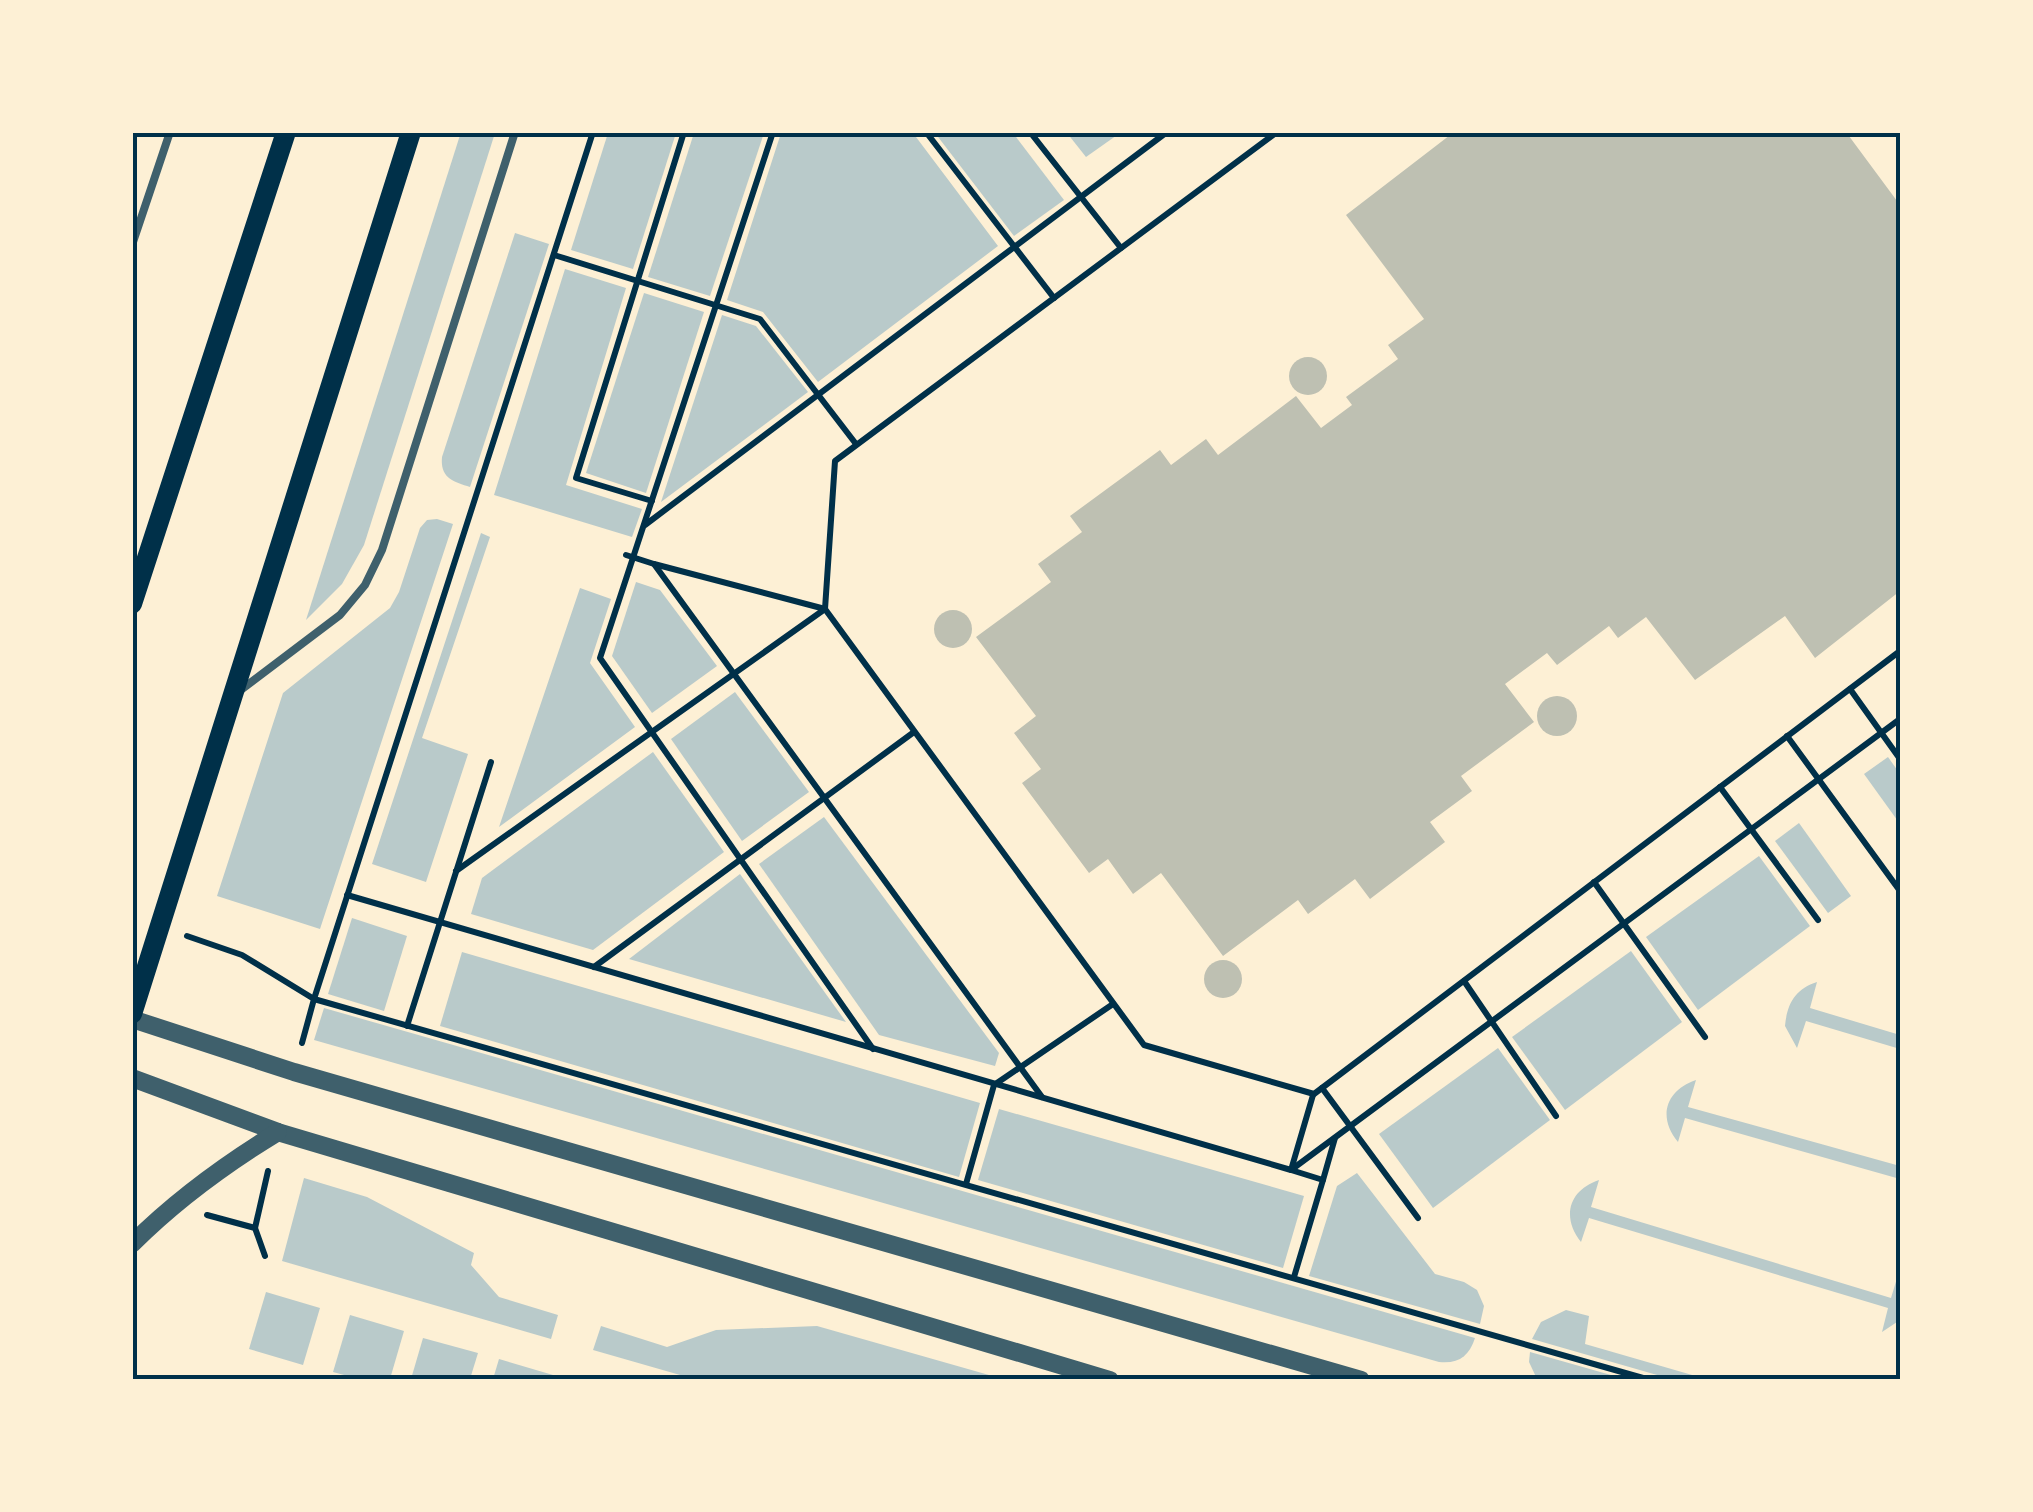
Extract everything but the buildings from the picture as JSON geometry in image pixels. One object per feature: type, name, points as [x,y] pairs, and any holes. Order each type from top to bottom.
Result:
[{"type":"main road","points":[[132,604],[286,132]]},
{"type":"main road","points":[[132,1017],[410,132]]},
{"type":"street","points":[[132,1017],[294,1072],[1361,1380]]},
{"type":"street","points":[[132,1078],[278,1132],[1110,1380]]},
{"type":"street","points":[[132,1244],[171,1205],[278,1132]]},
{"type":"lane","points":[[132,245],[136,222],[170,132]]},
{"type":"lane","points":[[235,695],[340,615],[365,585],[382,550],[514,132]]},
{"type":"path","points":[[593,132],[314,999],[1650,1380]]},
{"type":"path","points":[[652,501],[576,478],[684,132]]},
{"type":"path","points":[[773,132],[652,501],[629,556],[600,658],[874,1050]]},
{"type":"path","points":[[926,132],[1054,298]]},
{"type":"path","points":[[1030,132],[1121,248]]},
{"type":"path","points":[[643,526],[1168,132]]},
{"type":"path","points":[[1277,132],[1266,136],[835,460],[825,608],[1144,1045],[1314,1094]]},
{"type":"path","points":[[554,254],[760,319],[856,445]]},
{"type":"path","points":[[629,556],[825,608]]},
{"type":"path","points":[[654,564],[1044,1099]]},
{"type":"path","points":[[456,871],[825,608]]},
{"type":"path","points":[[1291,1170],[1314,1094],[1900,651]]},
{"type":"path","points":[[1850,689],[1900,759]]},
{"type":"path","points":[[1291,1170],[1900,718]]},
{"type":"path","points":[[594,968],[914,732]]},
{"type":"path","points":[[1787,736],[1900,892]]},
{"type":"path","points":[[407,1026],[491,762]]},
{"type":"path","points":[[1720,787],[1818,920]]},
{"type":"path","points":[[1594,882],[1706,1037]]},
{"type":"path","points":[[347,896],[1323,1180]]},
{"type":"path","points":[[1464,981],[1556,1116]]},
{"type":"path","points":[[966,1184],[994,1085],[1114,1004]]},
{"type":"path","points":[[1322,1088],[1418,1218]]},
{"type":"path","points":[[1294,1277],[1335,1137]]},
{"type":"shaded area","points":[[461,132],[495,133],[364,545],[342,584],[306,620]]},
{"type":"shaded area","points":[[608,133],[676,133],[633,269],[571,250]]},
{"type":"shaded area","points":[[694,133],[764,133],[710,296],[648,277]]},
{"type":"shaded area","points":[[781,133],[913,133],[998,246],[818,382],[763,312],[727,300]]},
{"type":"shaded area","points":[[935,133],[1013,133],[1064,200],[1014,236]]},
{"type":"shaded area","points":[[1067,133],[1120,133],[1086,157]]},
{"type":"shaded area","points":[[515,233],[549,244],[470,487],[445,474],[442,457]]},
{"type":"shaded area","points":[[565,269],[626,288],[566,485],[642,509],[632,537],[494,495]]},
{"type":"shaded area","points":[[644,293],[704,312],[646,493],[586,473]]},
{"type":"shaded area","points":[[722,315],[756,326],[808,392],[661,502]]},
{"type":"shaded area","points":[[427,520],[453,524],[320,929],[217,896],[283,693],[390,608],[420,528]]},
{"type":"shaded area","points":[[481,533],[490,537],[422,738],[468,754],[426,882],[372,864]]},
{"type":"shaded area","points":[[636,582],[660,590],[717,666],[652,713],[612,656]]},
{"type":"shaded area","points":[[580,588],[611,599],[590,663],[635,727],[499,827]]},
{"type":"shaded area","points":[[735,692],[809,792],[742,841],[671,739]]},
{"type":"shaded area","points":[[653,752],[724,852],[593,950],[471,914],[482,878]]},
{"type":"shaded area","points":[[1888,757],[1900,774],[1900,824],[1864,774]]},
{"type":"shaded area","points":[[824,817],[999,1053],[995,1066],[879,1035],[759,864]]},
{"type":"shaded area","points":[[1799,823],[1851,896],[1828,913],[1775,841]]},
{"type":"shaded area","points":[[1759,856],[1810,926],[1698,1010],[1646,937]]},
{"type":"shaded area","points":[[740,874],[846,1022],[629,959]]},
{"type":"shaded area","points":[[352,918],[407,936],[384,1011],[328,994]]},
{"type":"shaded area","points":[[1631,951],[1682,1022],[1565,1110],[1512,1037]]},
{"type":"shaded area","points":[[462,952],[980,1103],[959,1177],[440,1026]]},
{"type":"shaded area","points":[[1817,982],[1810,1008],[1900,1035],[1900,1049],[1806,1021],[1797,1048],[1785,1026],[1788,1011],[1798,993]]},
{"type":"shaded area","points":[[324,1008],[1475,1338],[1462,1358],[1439,1362],[314,1040]]},
{"type":"shaded area","points":[[1498,1048],[1550,1120],[1433,1208],[1379,1134]]},
{"type":"shaded area","points":[[1696,1080],[1688,1107],[1900,1166],[1900,1179],[1685,1118],[1678,1142],[1668,1123],[1668,1105],[1678,1090]]},
{"type":"shaded area","points":[[999,1109],[1304,1196],[1283,1268],[978,1180]]},
{"type":"shaded area","points":[[1357,1173],[1435,1274],[1477,1290],[1484,1306],[1480,1324],[1309,1276],[1337,1186]]},
{"type":"shaded area","points":[[304,1178],[367,1197],[474,1253],[471,1265],[499,1297],[558,1315],[551,1339],[282,1261]]},
{"type":"shaded area","points":[[1599,1180],[1591,1207],[1891,1298],[1898,1275],[1900,1320],[1882,1332],[1888,1308],[1589,1218],[1581,1242],[1571,1223],[1571,1205],[1581,1190]]},
{"type":"shaded area","points":[[266,1292],[320,1308],[303,1365],[249,1349]]},
{"type":"shaded area","points":[[1566,1310],[1589,1316],[1585,1344],[1706,1379],[1671,1379],[1532,1339],[1541,1322]]},
{"type":"shaded area","points":[[350,1315],[404,1331],[390,1379],[359,1379],[333,1372]]},
{"type":"shaded area","points":[[601,1326],[667,1347],[716,1330],[817,1326],[1003,1379],[694,1379],[593,1350]]},
{"type":"shaded area","points":[[423,1338],[478,1353],[470,1379],[411,1379]]},
{"type":"shaded area","points":[[1530,1352],[1625,1379],[1537,1379],[1529,1362]]},
{"type":"shaded area","points":[[499,1359],[553,1375],[552,1379],[493,1379]]}]
